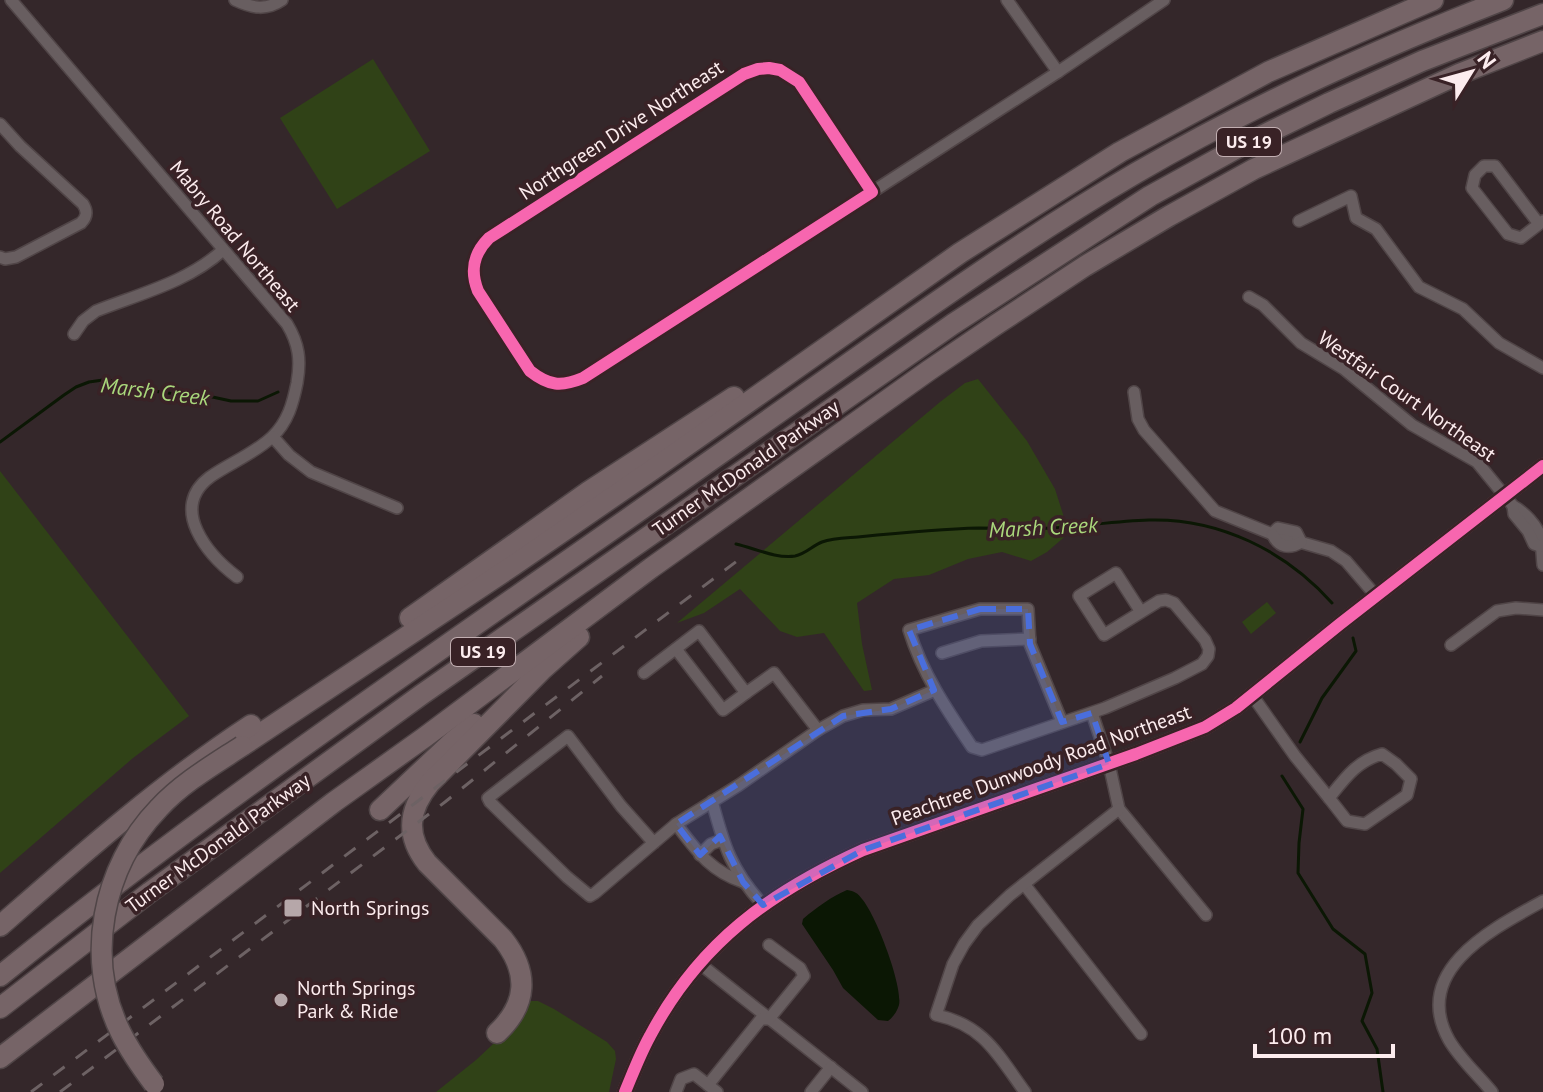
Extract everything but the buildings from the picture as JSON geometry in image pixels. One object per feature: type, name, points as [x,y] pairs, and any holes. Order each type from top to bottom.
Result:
[{"type":"highway","points":[[154,1084],[120,1032],[112,1014],[103,974],[101,946],[111,885],[118,868],[136,834],[175,792],[514,565],[960,253],[1120,152],[1268,72],[1433,0]]},
{"type":"highway","name":"Turner McDonald Parkway","points":[[0,976],[89,904],[362,705],[1040,232],[1137,172],[1272,100],[1364,57],[1503,0]]},
{"type":"highway","name":"Turner McDonald Parkway","points":[[0,1008],[161,884],[421,695],[953,324],[1150,196],[1239,147],[1329,103],[1422,61],[1543,14]]},
{"type":"highway","points":[[0,1058],[334,802],[698,534],[951,355],[1085,266],[1254,169],[1459,74],[1543,41]]},
{"type":"highway","points":[[0,926],[138,806],[201,758],[623,469],[847,326],[881,308]]},
{"type":"highway","points":[[497,1033],[519,1002],[522,990],[519,965],[503,939],[420,854],[412,831],[415,805],[430,783],[572,642],[841,442],[869,413]]},
{"type":"highway","points":[[380,810],[451,743],[543,669]]},
{"type":"street","name":"Mabry Road Northeast","points":[[11,0],[287,324],[297,346],[300,368],[294,402],[285,421],[273,437],[208,479],[198,489],[193,501],[192,520],[199,535],[220,564],[237,577]]},
{"type":"street","points":[[235,0],[260,8],[282,0]]},
{"type":"street","points":[[1007,0],[1058,72]]},
{"type":"street","name":"Northgreen Drive Northeast","points":[[872,192],[799,82],[780,70],[758,69],[744,74],[489,238],[475,257],[474,280],[530,371],[548,382],[559,384],[583,378],[872,192],[1058,72],[1164,0]]},
{"type":"street","points":[[0,124],[39,165],[83,204],[87,213],[81,223],[16,257],[0,257]]},
{"type":"street","points":[[1484,166],[1495,166],[1541,223],[1521,238],[1508,234],[1472,188],[1475,175],[1484,166]]},
{"type":"street","points":[[1299,221],[1351,196],[1356,218],[1376,229],[1419,287],[1463,309],[1499,343],[1543,368]]},
{"type":"street","points":[[74,334],[83,321],[96,311],[191,274],[223,250]]},
{"type":"street","name":"Westfair Court Northeast","points":[[1249,297],[1263,305],[1301,343],[1344,369],[1412,425],[1477,462],[1510,501]]},
{"type":"street","points":[[1134,392],[1138,419],[1144,430],[1215,511],[1272,534],[1331,551],[1346,561],[1376,596]]},
{"type":"street","points":[[273,437],[289,455],[311,472],[397,508]]},
{"type":"street","name":"Peachtree Dunwoody Road Northeast","points":[[625,1092],[652,1032],[674,996],[715,946],[763,905],[822,868],[863,850],[1205,727],[1252,695],[1376,596],[1510,501],[1543,466]]},
{"type":"street","points":[[1510,501],[1514,514],[1537,545],[1543,565]]},
{"type":"street","points":[[1510,501],[1537,529],[1541,540],[1537,545]]},
{"type":"street","points":[[1062,722],[1030,644],[1028,609],[980,609],[909,630],[935,690],[972,747],[982,750],[1092,713],[1175,678],[1202,664],[1208,656],[1205,640],[1174,603],[1159,601],[1104,635],[1079,596],[1116,573],[1141,612]]},
{"type":"street","points":[[1451,645],[1497,611],[1516,608],[1543,610]]},
{"type":"street","points":[[644,673],[699,631],[746,693]]},
{"type":"street","points":[[942,653],[981,641],[1030,639]]},
{"type":"street","points":[[676,649],[723,710],[774,673],[818,730]]},
{"type":"street","points":[[654,843],[621,806],[568,736],[488,798],[590,896],[654,843],[676,824],[818,730],[843,716],[863,710],[891,709],[935,690]]},
{"type":"street","points":[[1252,695],[1295,756],[1347,821],[1365,824],[1407,795],[1411,779],[1382,754],[1368,758],[1347,776],[1329,798]]},
{"type":"street","points":[[1092,713],[1109,764],[1119,809],[1206,915]]},
{"type":"street","points":[[712,801],[730,859],[743,882],[763,905]]},
{"type":"street","points":[[1025,1092],[977,1032],[951,1018],[936,1015],[945,984],[964,944],[978,925],[1024,884],[1119,809]]},
{"type":"street","points":[[676,824],[717,871],[743,882]]},
{"type":"street","points":[[700,855],[711,844],[722,840]]},
{"type":"street","points":[[717,871],[730,859]]},
{"type":"street","points":[[1024,884],[1141,1034]]},
{"type":"street","points":[[1492,1092],[1448,1038],[1440,1012],[1444,981],[1463,953],[1493,930],[1543,901]]},
{"type":"street","points":[[769,945],[800,968],[804,976],[769,1019]]},
{"type":"street","points":[[699,963],[862,1092]]},
{"type":"street","points":[[676,1092],[681,1079],[694,1074],[712,1088],[761,1019],[769,1019]]},
{"type":"street","points":[[811,1092],[831,1067]]},
{"type":"highlighted area","points":[[980,609],[1028,609],[1030,644],[1062,722],[1092,713],[1109,764],[863,850],[763,905],[743,882],[720,836],[700,855],[676,824],[843,716],[891,709],[934,690],[909,630]]},
{"type":"green space","points":[[373,59],[430,151],[337,209],[280,118]]},
{"type":"green space","points":[[978,379],[1027,441],[1055,489],[1069,533],[1047,552],[1031,561],[1002,552],[968,559],[929,575],[894,579],[857,603],[872,690],[864,691],[824,633],[797,637],[780,631],[740,589],[704,613],[677,623],[940,402],[965,383]]},
{"type":"green space","points":[[0,471],[189,716],[133,758],[0,873]]},
{"type":"green space","points":[[1267,602],[1276,613],[1251,634],[1242,622]]},
{"type":"green space","points":[[528,1001],[538,1001],[554,1009],[607,1042],[615,1051],[616,1059],[609,1092],[436,1092],[507,1031]]},
{"type":"shaded area","points":[[847,890],[857,894],[868,907],[893,967],[899,1005],[888,1021],[878,1020],[843,988],[802,924],[803,919],[814,910]]},
{"type":"waterway","name":"Marsh Creek","points":[[0,442],[64,395],[89,382],[116,381],[153,391],[183,395],[194,393],[231,401],[258,401],[278,392]]},
{"type":"waterway","name":"Marsh Creek","points":[[736,544],[788,557],[802,554],[822,542],[840,538],[949,529],[1052,528],[1149,520],[1175,521],[1201,525],[1250,541],[1294,568],[1332,603]]},
{"type":"waterway","name":"Marsh Creek","points":[[1300,742],[1322,698],[1356,651],[1353,638]]},
{"type":"waterway","name":"Marsh Creek","points":[[1282,776],[1303,809],[1298,873],[1333,929],[1365,954],[1372,993],[1362,1021],[1377,1049],[1383,1092]]},
{"type":"railway","points":[[31,1092],[741,558]]},
{"type":"railway","points":[[60,1092],[445,802],[602,676]]},
{"type":"cycle path","points":[[769,68],[780,70],[799,82],[872,192],[583,378],[555,384],[530,371],[478,291],[474,263],[479,250],[489,238],[744,74],[769,68]]},
{"type":"cycle path","points":[[625,1092],[650,1036],[669,1003],[714,947],[768,903],[829,866],[863,850],[1205,727],[1236,708],[1543,466]]},
{"type":"place","name":"North Springs","points":[[293,908]]},
{"type":"place","name":"North Springs Park & Ride","points":[[281,1000]]}]
